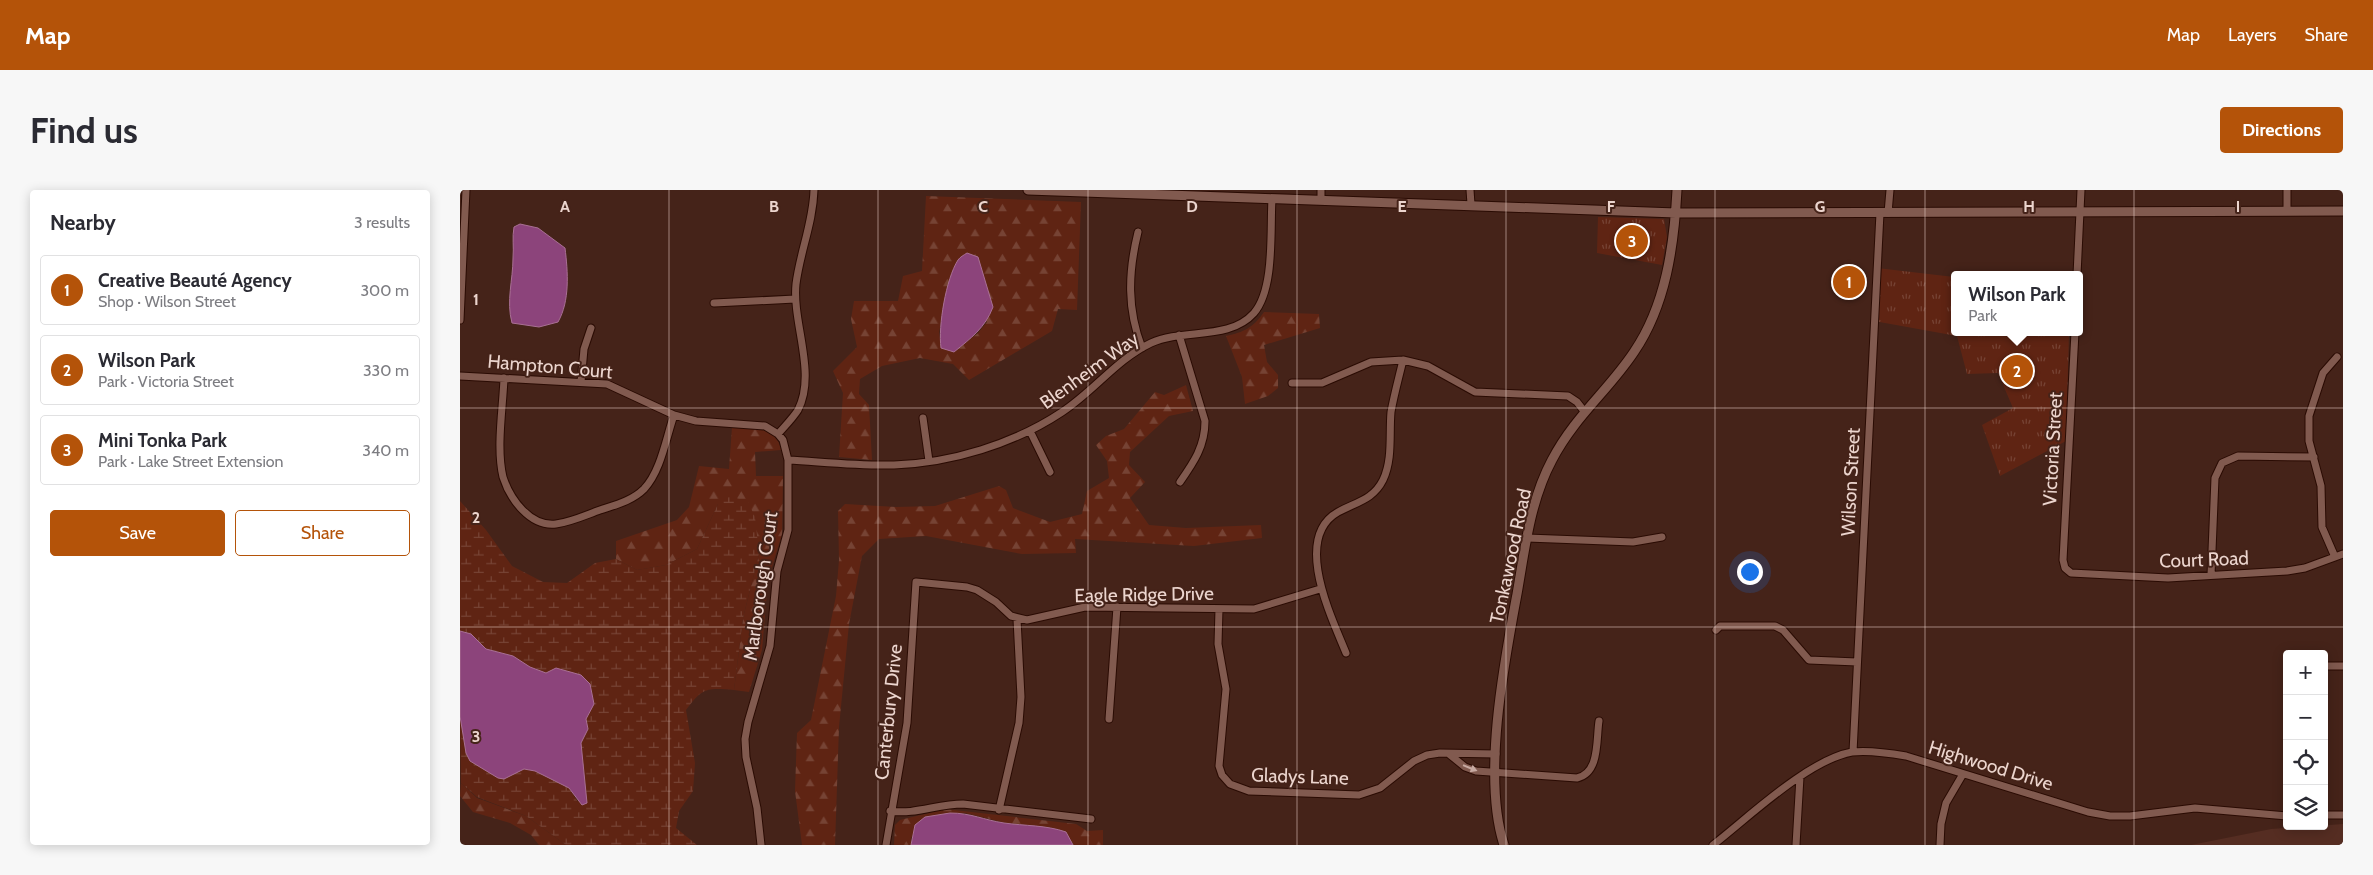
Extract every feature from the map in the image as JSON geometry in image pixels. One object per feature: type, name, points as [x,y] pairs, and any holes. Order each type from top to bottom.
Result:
[{"type":"street","points":[[460,320],[466,190]]},
{"type":"street","points":[[778,434],[797,411],[803,391],[804,358],[796,299],[799,268],[813,213],[814,190]]},
{"type":"street","points":[[1028,190],[1471,204],[1676,213],[2343,211]]},
{"type":"street","points":[[1320,200],[1321,190]]},
{"type":"street","points":[[1470,190],[1471,204]]},
{"type":"street","name":"Tonkawood Road","points":[[1504,845],[1497,812],[1496,773],[1502,685],[1527,538],[1538,490],[1565,436],[1634,352],[1647,329],[1659,301],[1668,267],[1676,213],[1677,190]]},
{"type":"street","name":"Wilson Street","points":[[1853,752],[1884,213],[1890,190]]},
{"type":"street","points":[[2077,271],[2081,190]]},
{"type":"street","points":[[2286,190],[2287,210]]},
{"type":"street","name":"Blenheim Way","points":[[788,460],[893,465],[929,461],[962,454],[1030,431],[1063,412],[1142,348],[1169,337],[1240,325],[1255,312],[1265,292],[1268,279],[1272,199]]},
{"type":"street","points":[[1138,232],[1130,272],[1129,292],[1135,326],[1142,348]]},
{"type":"street","points":[[714,303],[796,299]]},
{"type":"street","points":[[581,382],[584,349],[592,328]]},
{"type":"street","points":[[1179,335],[1205,422],[1200,450],[1180,482]]},
{"type":"street","name":"Victoria Street","points":[[2065,568],[2063,560],[2074,336]]},
{"type":"street","points":[[2335,557],[2322,528],[2321,486],[2309,441],[2309,416],[2323,373],[2337,357]]},
{"type":"street","points":[[1292,382],[1322,383],[1371,362],[1404,360],[1428,366],[1475,392],[1568,396],[1577,402],[1584,411]]},
{"type":"street","points":[[1346,653],[1320,589],[1318,541],[1325,524],[1339,511],[1368,498],[1377,490],[1388,469],[1392,409],[1404,360]]},
{"type":"street","name":"Hampton Court","points":[[460,376],[581,382],[616,386],[653,407],[674,415],[696,420],[765,426],[778,434]]},
{"type":"street","points":[[504,378],[500,453],[504,478],[515,500],[523,510],[537,521],[547,524],[564,522],[627,501],[637,495],[652,478],[674,415]]},
{"type":"street","points":[[923,418],[929,461]]},
{"type":"street","name":"Blenheim Way","points":[[1030,431],[1050,472]]},
{"type":"street","name":"Marlborough Court","points":[[760,845],[758,808],[746,757],[745,739],[748,722],[770,646],[776,571],[788,530],[788,460],[786,448],[778,434]]},
{"type":"street","points":[[2211,576],[2215,478],[2222,463],[2238,456],[2314,457]]},
{"type":"street","points":[[1527,538],[1633,542],[1662,537]]},
{"type":"street","name":"Court Road","points":[[2065,568],[2071,573],[2168,578],[2211,576],[2287,571],[2304,568],[2343,554]]},
{"type":"street","name":"Canterbury Drive","points":[[886,845],[890,811],[903,752],[907,722],[916,582],[967,587],[977,590],[1017,619]]},
{"type":"street","name":"Eagle Ridge Drive","points":[[1017,619],[1035,619],[1085,607],[1254,609],[1320,589]]},
{"type":"street","points":[[1109,719],[1117,607]]},
{"type":"street","name":"Gladys Lane","points":[[1220,610],[1218,644],[1226,689],[1218,760],[1221,772],[1230,784],[1249,791],[1359,795],[1387,784],[1421,757],[1433,753],[1496,754]]},
{"type":"street","points":[[999,810],[1019,724],[1021,697],[1017,619]]},
{"type":"street","points":[[1716,630],[1720,626],[1775,626],[1783,630],[1809,660],[1857,662]]},
{"type":"street","points":[[2328,666],[2343,666]]},
{"type":"street","points":[[1448,754],[1471,770],[1582,777],[1591,770],[1593,764],[1599,721]]},
{"type":"street","name":"Highwood Drive","points":[[1713,845],[1800,776],[1836,757],[1853,752],[1887,752],[1906,756],[2088,812],[2110,816],[2130,816],[2195,808],[2283,816]]},
{"type":"street","points":[[1940,845],[1941,824],[1946,803],[1963,774]]},
{"type":"street","points":[[1796,845],[1800,776]]},
{"type":"street","points":[[890,811],[905,813],[948,804],[1091,819]]},
{"type":"street","points":[[2328,815],[2343,815]]},
{"type":"shaded area","points":[[520,224],[538,228],[565,248],[566,296],[565,305],[558,322],[539,327],[512,323],[510,299],[513,266],[513,231],[514,227]]},
{"type":"shaded area","points":[[967,253],[978,257],[993,307],[982,327],[954,352],[941,348],[942,315],[954,268],[959,259]]},
{"type":"shaded area","points":[[460,631],[471,634],[486,649],[513,656],[530,667],[546,673],[556,668],[581,675],[590,684],[594,704],[586,719],[588,729],[581,743],[587,803],[582,805],[569,788],[535,771],[524,769],[504,779],[498,778],[470,761],[466,753],[460,716]]},
{"type":"shaded area","points":[[950,813],[1066,832],[1073,845],[911,845],[915,825],[925,817]]},
{"type":"shaded area","points":[[2343,824],[2343,845],[2191,845],[2271,829],[2328,830],[2328,825]]},
{"type":"green space","points":[[926,196],[1081,202],[1077,310],[1058,309],[1052,331],[969,380],[953,364],[920,358],[882,366],[860,379],[859,394],[869,405],[872,460],[839,457],[843,393],[833,371],[857,347],[851,319],[854,301],[898,301],[903,276],[922,271]],"holes":[[[950,280],[987,322],[978,333],[954,352],[941,347],[939,332]]]},
{"type":"green space","points":[[1598,217],[1664,219],[1667,237],[1662,265],[1597,253]]},
{"type":"green space","points":[[1877,268],[1951,277],[1951,335],[1874,321]]},
{"type":"green space","points":[[1264,312],[1319,314],[1320,328],[1264,345],[1267,362],[1278,375],[1278,388],[1268,396],[1245,404],[1242,377],[1226,336],[1248,328]]},
{"type":"green space","points":[[1957,336],[2069,336],[2066,441],[2000,476],[1982,425],[2013,408],[1998,373],[1967,374]]},
{"type":"green space","points":[[1186,385],[1193,411],[1169,416],[1130,452],[1129,465],[1145,482],[1130,498],[1149,525],[1186,528],[1261,525],[1262,538],[1194,546],[1075,539],[1076,553],[1022,554],[926,536],[879,539],[862,556],[849,624],[839,727],[835,845],[802,845],[795,791],[797,733],[811,720],[836,596],[839,560],[838,511],[845,504],[896,507],[935,506],[999,486],[1006,490],[1013,508],[1050,522],[1082,514],[1087,491],[1109,478],[1107,461],[1096,445],[1106,436],[1124,429],[1155,392],[1164,395]]},
{"type":"green space","points":[[732,427],[755,428],[769,432],[774,436],[779,442],[781,450],[755,452],[756,476],[783,476],[782,534],[768,580],[762,650],[749,692],[734,690],[743,618],[759,554],[718,504],[697,549],[666,565],[637,570],[616,559],[616,541],[677,520],[689,507],[699,466],[729,469]]},
{"type":"green space","points":[[730,496],[748,502],[755,517],[759,554],[743,618],[734,690],[711,689],[706,691],[697,697],[686,710],[695,763],[693,791],[679,811],[676,828],[697,845],[566,845],[526,816],[477,797],[461,783],[460,716],[466,753],[470,761],[481,767],[514,773],[524,769],[535,771],[569,788],[578,802],[582,765],[581,743],[588,729],[586,719],[594,704],[546,673],[530,667],[513,656],[486,649],[471,634],[460,631],[460,501],[486,530],[512,566],[543,582],[567,583],[595,563],[616,559],[637,570],[666,565],[697,549],[718,504]]},
{"type":"green space","points":[[461,783],[477,798],[526,816],[566,845],[539,845],[531,835],[510,823],[473,812],[460,796]]},
{"type":"green space","points":[[945,809],[1076,824],[1087,831],[1103,830],[1103,845],[1073,845],[1073,843],[1053,828],[1006,823],[965,813],[925,817],[911,838],[911,845],[894,845],[895,825],[900,820]]},
{"type":"place","name":"Mini Tonka Park","points":[[1632,241]]},
{"type":"place","name":"Creative Beauté Agency","points":[[1849,282]]},
{"type":"place","name":"Wilson Park","points":[[2017,371]]}]
